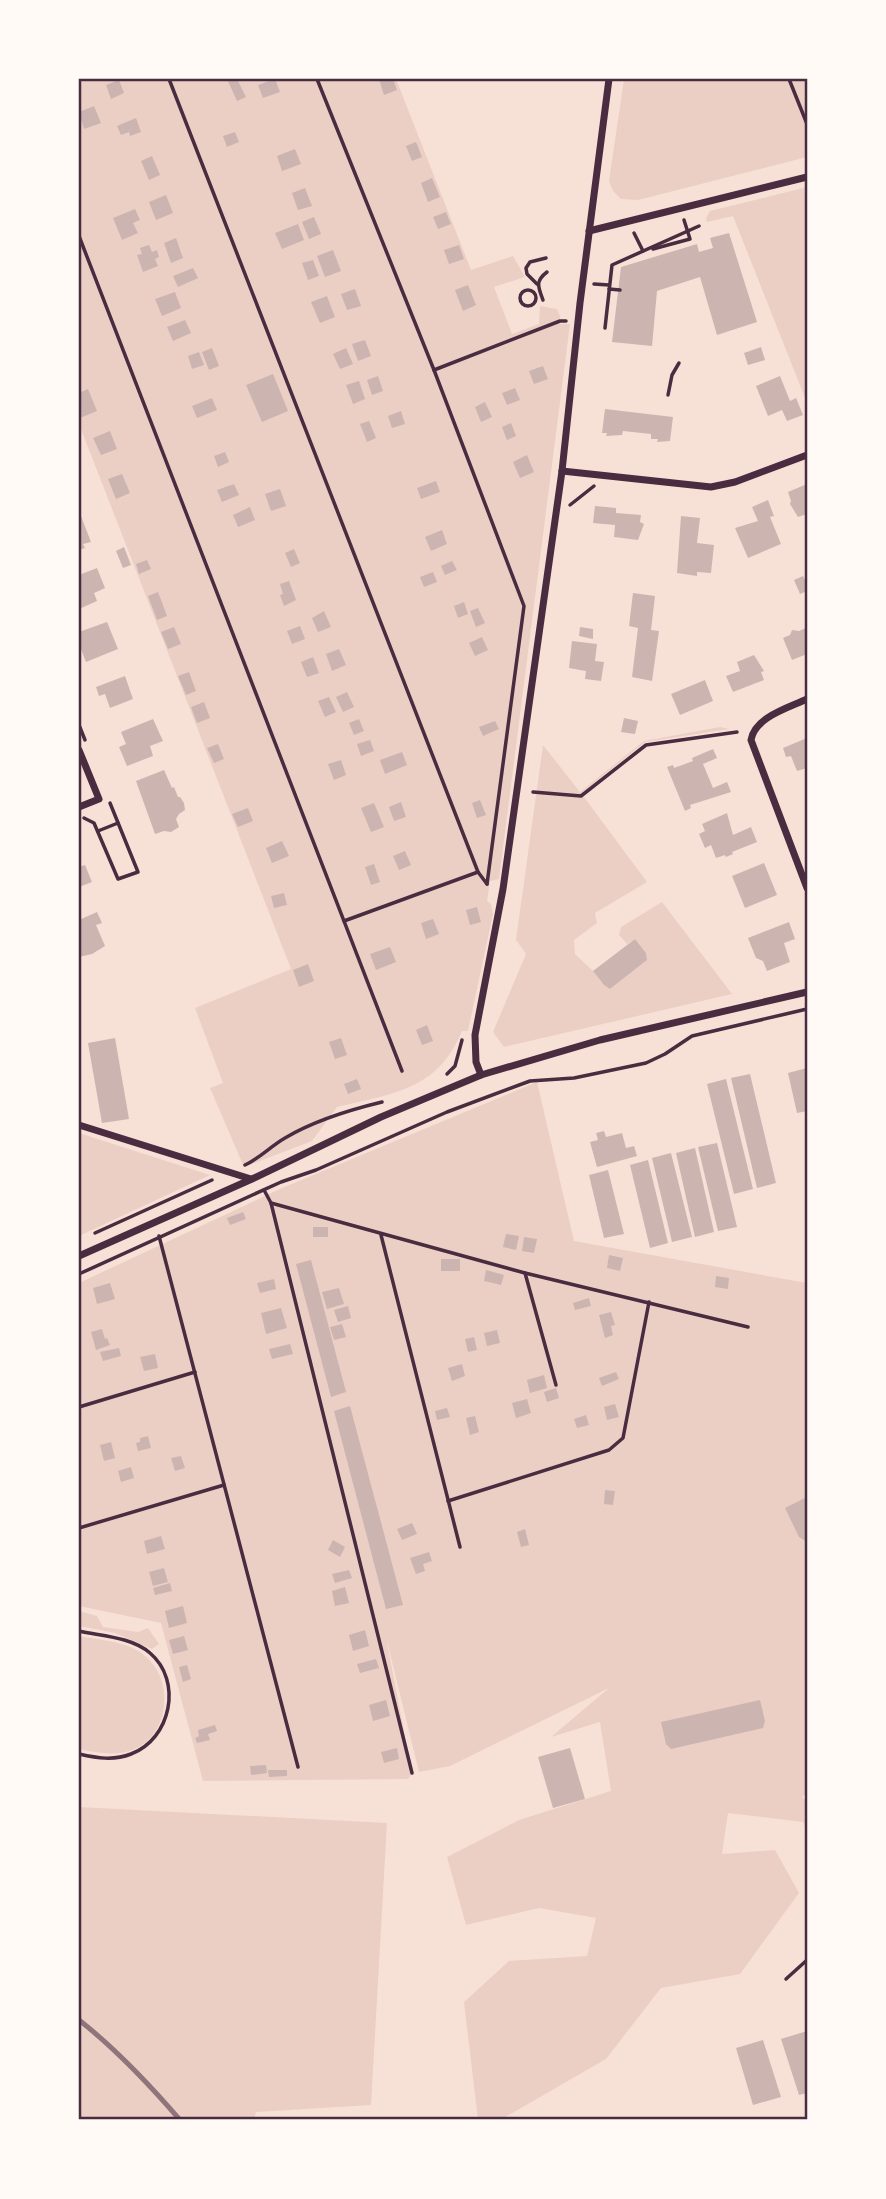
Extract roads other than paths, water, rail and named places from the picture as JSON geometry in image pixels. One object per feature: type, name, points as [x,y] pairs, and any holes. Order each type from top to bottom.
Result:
[{"type":"street","points":[[481,1076],[475,1035],[503,889],[562,471],[589,231],[610,79]]},
{"type":"street","points":[[589,231],[807,177]]},
{"type":"street","points":[[562,471],[711,487],[736,482],[807,455]]},
{"type":"street","points":[[807,699],[760,723],[751,740],[807,888]]},
{"type":"street","points":[[79,750],[99,799],[79,807]]},
{"type":"street","points":[[79,1256],[252,1179],[381,1117],[481,1076],[600,1040],[807,992]]},
{"type":"street","points":[[79,1125],[252,1179]]},
{"type":"railway","points":[[79,2020],[132,2067],[180,2120]]}]
